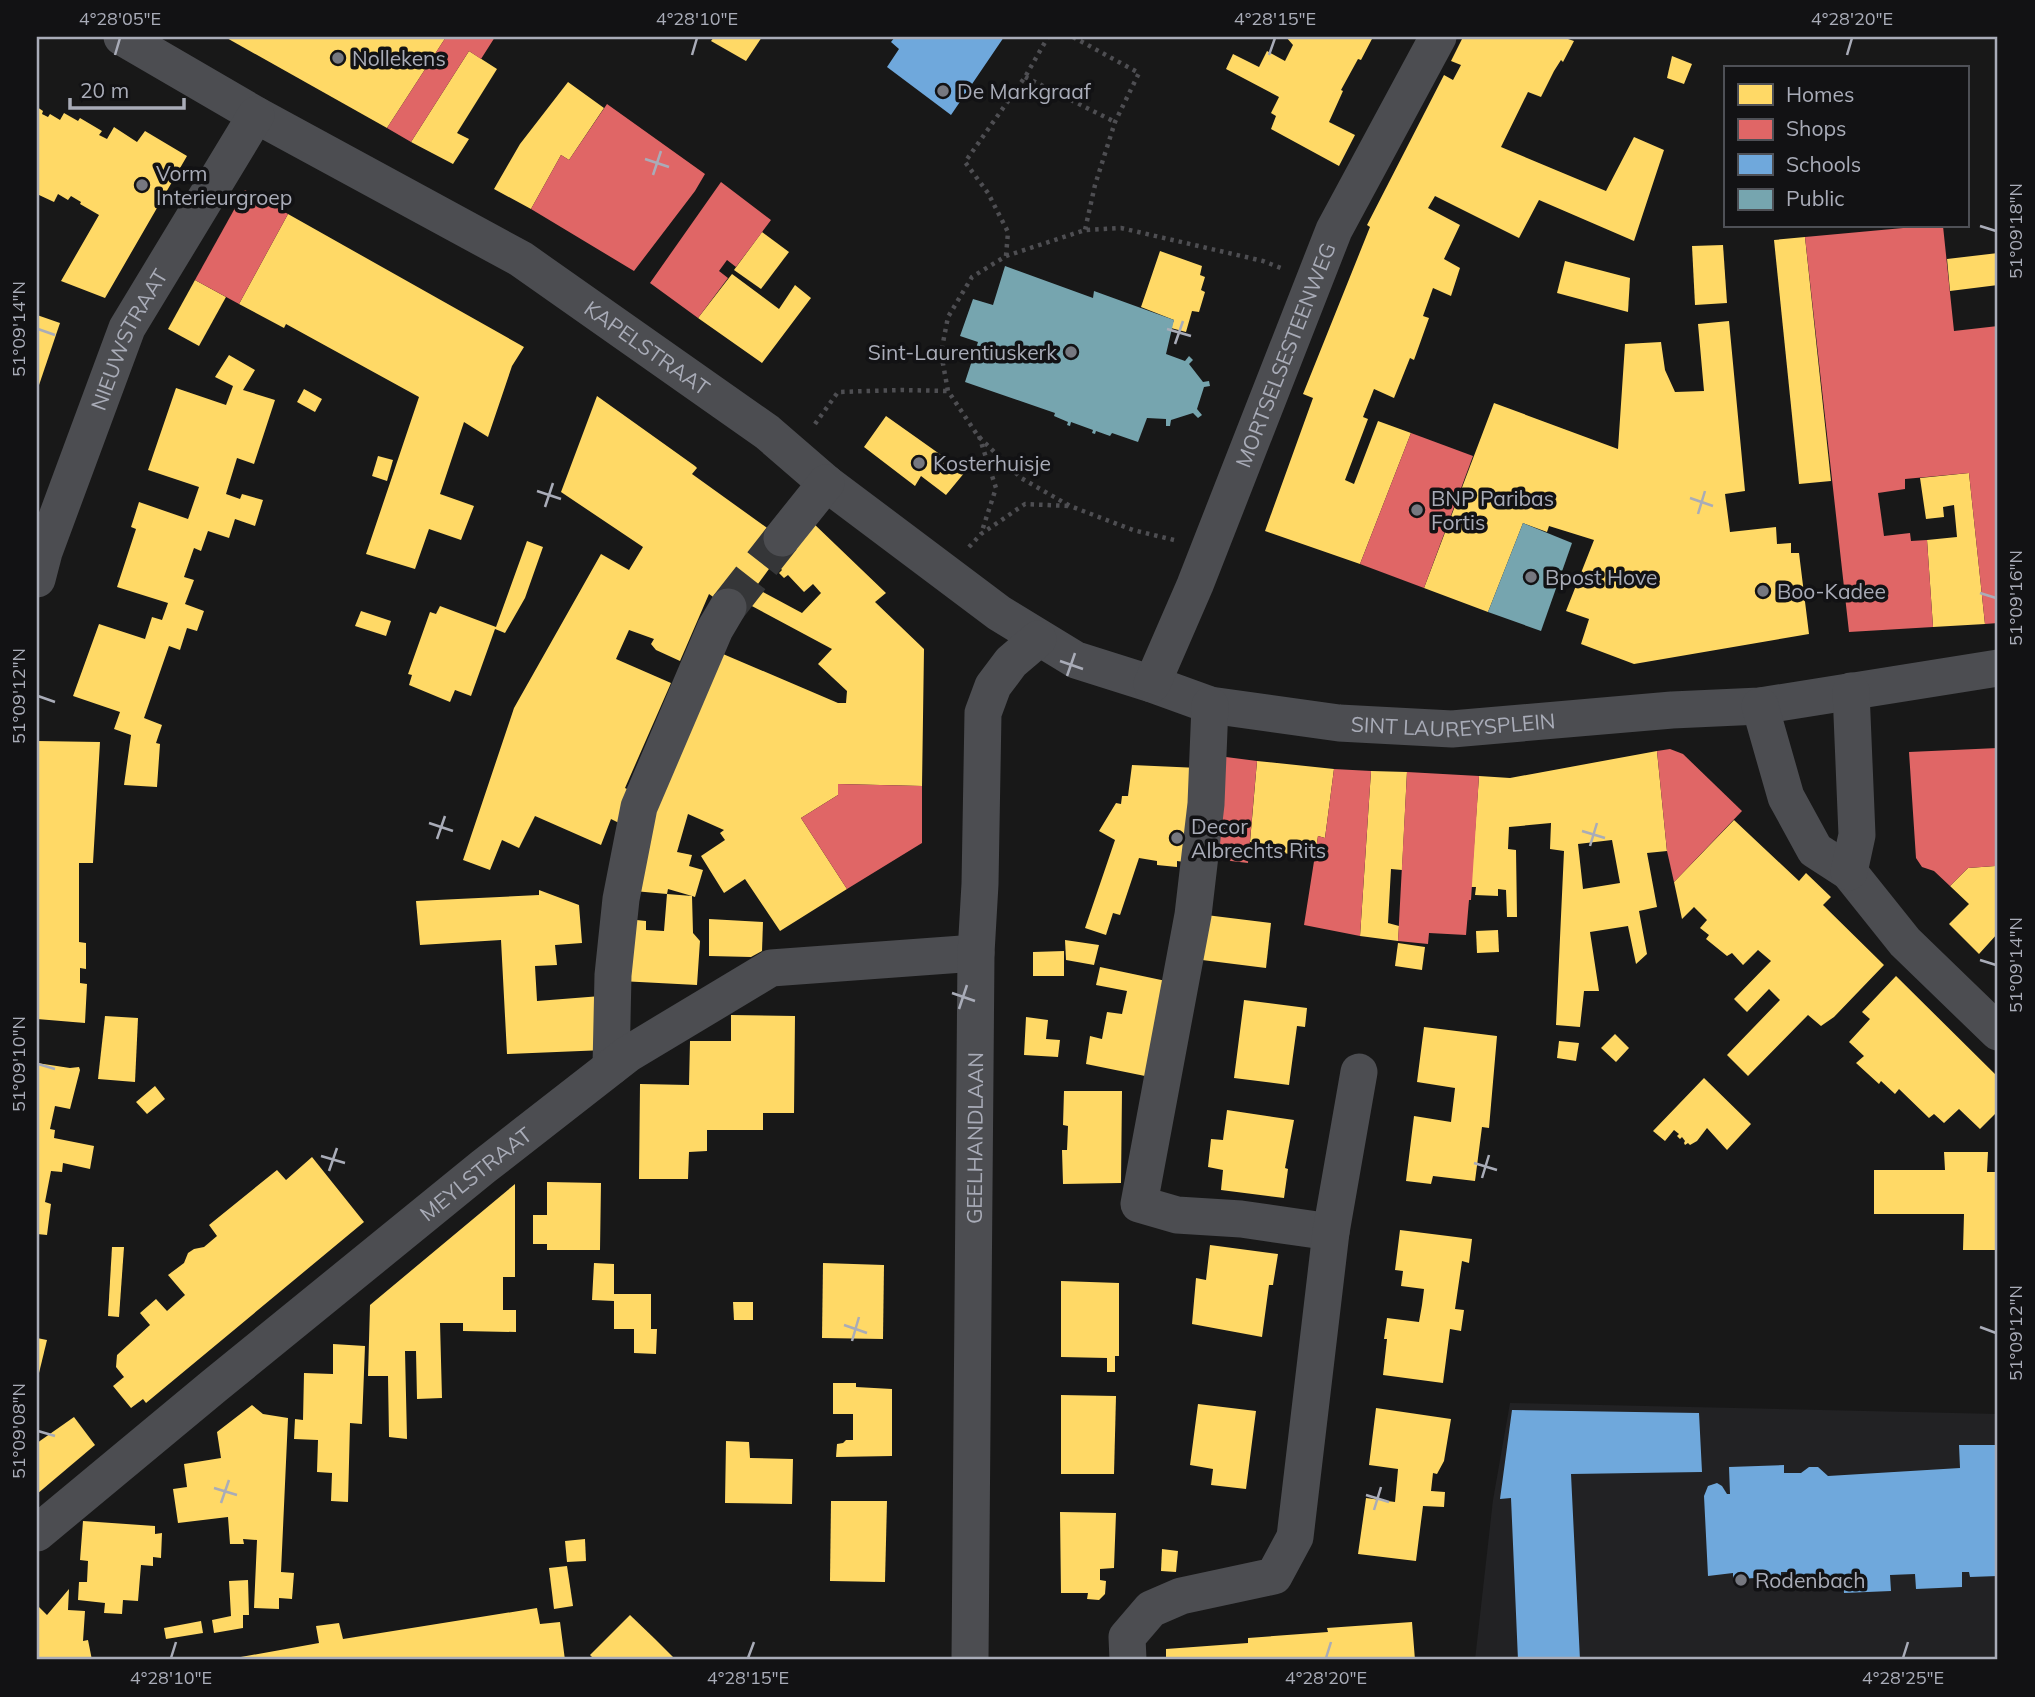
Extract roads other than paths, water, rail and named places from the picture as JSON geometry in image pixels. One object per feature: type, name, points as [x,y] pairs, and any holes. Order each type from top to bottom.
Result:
[{"type":"street","name":"KAPELSTRAAT","points":[[122,37],[256,115],[521,259],[755,424],[826,483],[999,613],[1076,660],[1152,684]]},
{"type":"street","name":"MORTSELSESTEENWEG","points":[[1152,684],[1209,548],[1334,230],[1438,37]]},
{"type":"street","name":"NIEUWSTRAAT","points":[[37,579],[44,552],[127,328],[256,115]]},
{"type":"street","points":[[782,538],[826,483]]},
{"type":"street","points":[[611,1067],[613,975],[621,899],[639,807],[715,629],[728,607]]},
{"type":"street","name":"GEELHANDLAAN","points":[[970,1660],[976,953],[984,713],[993,686],[1011,662],[1038,639]]},
{"type":"street","name":"SINT LAUREYSPLEIN","points":[[1152,684],[1210,705],[1339,723],[1452,729],[1672,710],[1760,706],[1998,668]]},
{"type":"street","points":[[1849,872],[1857,835],[1851,691]]},
{"type":"street","points":[[1210,705],[1206,804],[1193,915],[1139,1204],[1177,1215],[1241,1219],[1331,1232]]},
{"type":"street","points":[[1760,706],[1786,797],[1815,850],[1849,872],[1905,942],[1998,1032]]},
{"type":"street","name":"MEYLSTRAAT","points":[[37,1533],[375,1255],[628,1054],[771,968],[976,953]]},
{"type":"street","points":[[1128,1660],[1127,1637],[1151,1609],[1181,1596],[1274,1576],[1295,1537],[1331,1232],[1359,1072]]},
{"type":"tunnel","points":[[728,607],[782,538]]},
{"type":"place","name":"Nollekens","points":[[338,58]]},
{"type":"place","name":"De Markgraaf","points":[[943,91]]},
{"type":"place","name":"Vorm Interieurgroep","points":[[142,185]]},
{"type":"place","name":"Sint-Laurentiuskerk","points":[[1071,352]]},
{"type":"place","name":"Kosterhuisje","points":[[919,463]]},
{"type":"place","name":"BNP Paribas Fortis","points":[[1417,510]]},
{"type":"place","name":"Bpost Hove","points":[[1531,577]]},
{"type":"place","name":"Boo-Kadee","points":[[1763,591]]},
{"type":"place","name":"Decor Albrechts Rits","points":[[1177,838]]},
{"type":"place","name":"Rodenbach","points":[[1741,1580]]}]
